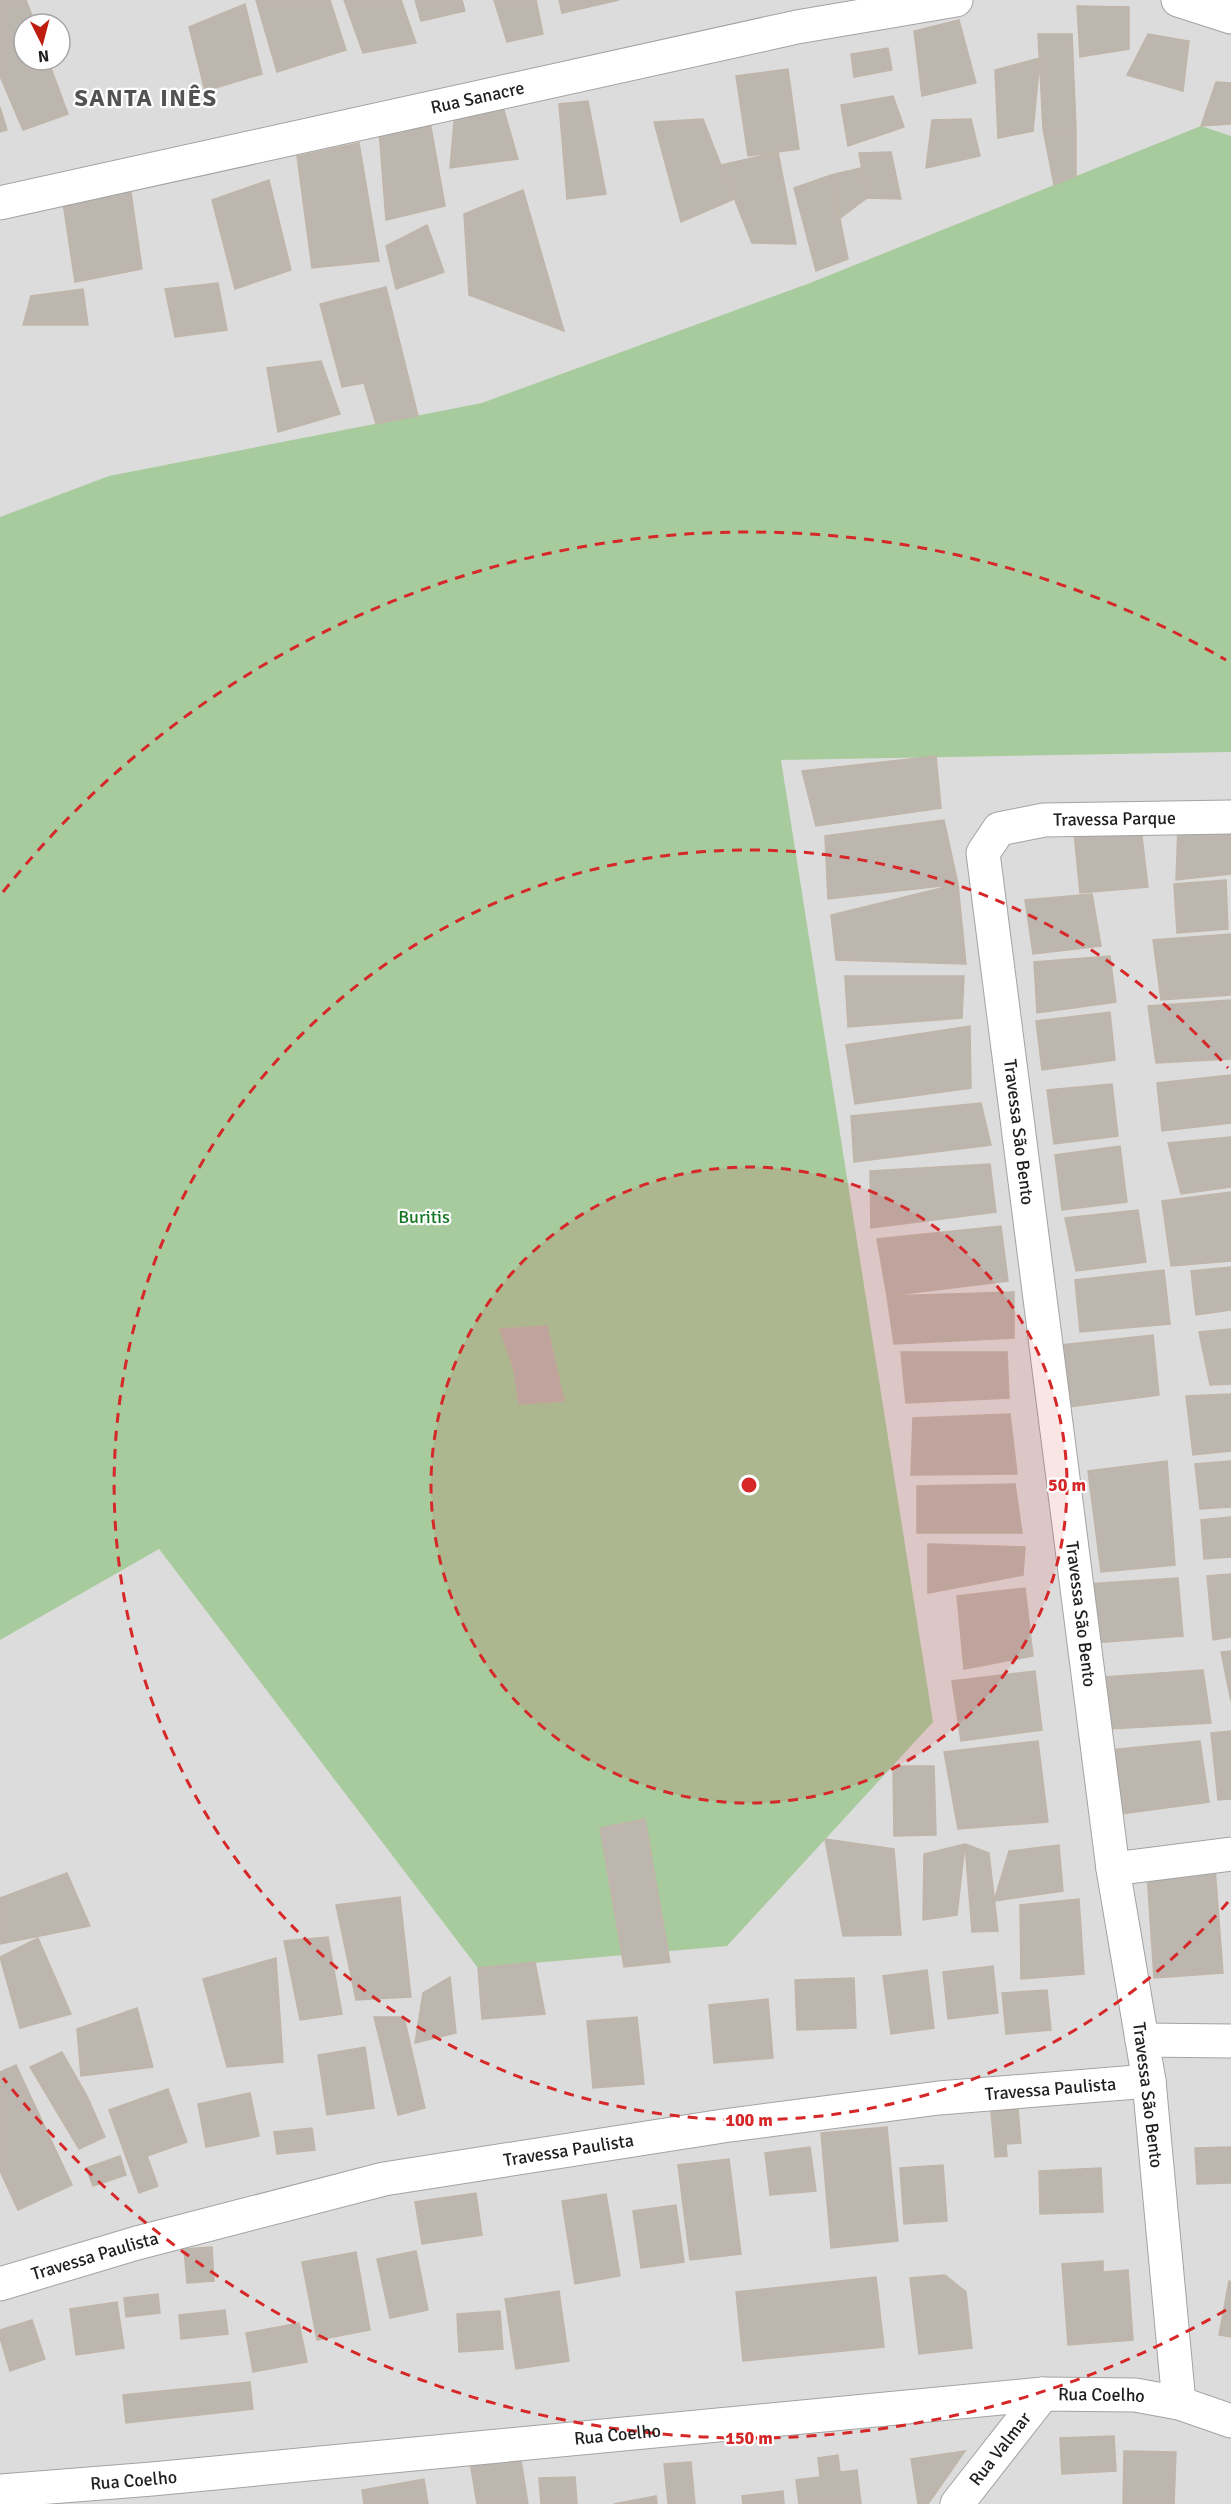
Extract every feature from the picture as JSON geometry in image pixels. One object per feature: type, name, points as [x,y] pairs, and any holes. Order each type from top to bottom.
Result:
[{"type":"street","name":"Rua Sanacre","points":[[0,203],[794,13],[956,0]]},
{"type":"street","points":[[1178,0],[1231,17]]},
{"type":"street","name":"Travessa Parque","points":[[999,829],[1044,820],[1231,817]]},
{"type":"street","name":"Travessa São Bento","points":[[999,829],[983,853],[1113,1869],[1149,2081],[1179,2403]]},
{"type":"street","points":[[1113,1869],[1231,1854]]},
{"type":"street","points":[[1142,2040],[1231,2041]]},
{"type":"street","name":"Travessa Paulista","points":[[0,2283],[137,2243],[384,2180],[723,2126],[939,2098],[1149,2081]]},
{"type":"street","name":"Rua Coelho","points":[[0,2491],[152,2480],[1043,2394],[1135,2395],[1179,2403],[1231,2421]]},
{"type":"street","name":"Rua Valmar","points":[[957,2504],[1043,2394]]},
{"type":"street","points":[[152,2480],[181,2504]]},
{"type":"shaded area","points":[[0,0],[1231,0],[1231,2504],[0,2504]]},
{"type":"green space","name":"Buritis","points":[[1201,126],[1231,136],[1231,752],[781,760],[933,1722],[727,1946],[478,1968],[159,1549],[0,1640],[0,517],[109,476],[482,403],[810,283]]},
{"type":"building","points":[[0,0],[26,0],[30,12],[12,12],[12,72],[52,72],[68,114],[23,130],[0,76]]},
{"type":"building","points":[[256,0],[330,0],[346,50],[277,72]]},
{"type":"building","points":[[344,0],[401,0],[416,43],[363,53]]},
{"type":"building","points":[[415,0],[462,0],[465,11],[421,21]]},
{"type":"building","points":[[494,0],[536,0],[543,34],[507,42]]},
{"type":"building","points":[[559,0],[619,0],[562,13]]},
{"type":"building","points":[[245,4],[262,74],[205,91],[189,27]]},
{"type":"building","points":[[1077,6],[1129,7],[1129,49],[1080,57]]},
{"type":"building","points":[[959,20],[976,83],[922,96],[914,31]]},
{"type":"building","points":[[1038,34],[1072,34],[1076,129],[1043,129]]},
{"type":"building","points":[[1148,34],[1189,41],[1183,91],[1127,75]]},
{"type":"building","points":[[888,48],[892,70],[854,77],[851,54]]},
{"type":"building","points":[[1040,58],[1033,131],[998,138],[995,70]]},
{"type":"building","points":[[788,69],[799,149],[748,156],[736,76]]},
{"type":"building","points":[[1216,82],[1231,83],[1231,124],[1201,126]]},
{"type":"building","points":[[893,96],[904,127],[848,146],[841,105]]},
{"type":"building","points":[[588,101],[606,194],[567,199],[559,104]]},
{"type":"building","points":[[0,107],[7,130],[0,132]]},
{"type":"building","points":[[503,107],[518,159],[450,168],[455,111]]},
{"type":"building","points":[[429,116],[445,206],[386,220],[379,130]]},
{"type":"building","points":[[703,119],[734,199],[681,222],[654,122]]},
{"type":"building","points":[[971,119],[980,156],[926,168],[932,120]]},
{"type":"building","points":[[1043,129],[1076,129],[1076,176],[1054,185]]},
{"type":"building","points":[[359,143],[379,261],[312,268],[297,156]]},
{"type":"building","points":[[778,152],[796,244],[752,243],[721,165]]},
{"type":"building","points":[[891,152],[901,199],[867,198],[859,153]]},
{"type":"building","points":[[861,168],[867,198],[839,219],[831,175]]},
{"type":"building","points":[[831,175],[848,259],[816,271],[794,188]]},
{"type":"building","points":[[269,180],[291,270],[235,289],[212,200]]},
{"type":"building","points":[[130,185],[142,269],[75,282],[62,196]]},
{"type":"building","points":[[523,190],[564,331],[469,295],[464,214]]},
{"type":"building","points":[[427,225],[444,272],[396,289],[386,246]]},
{"type":"building","points":[[218,283],[227,330],[175,337],[165,289]]},
{"type":"building","points":[[386,287],[418,416],[376,424],[364,383],[342,387],[320,304]]},
{"type":"building","points":[[83,289],[88,325],[23,325],[31,296]]},
{"type":"building","points":[[321,361],[340,414],[278,432],[267,368]]},
{"type":"building","points":[[936,756],[941,808],[816,826],[802,771]]},
{"type":"building","points":[[944,820],[958,884],[828,899],[825,836]]},
{"type":"building","points":[[1231,822],[1231,874],[1176,880],[1178,827]]},
{"type":"building","points":[[1141,828],[1148,887],[1080,893],[1074,833]]},
{"type":"building","points":[[1226,880],[1228,929],[1177,933],[1174,884]]},
{"type":"building","points":[[958,884],[966,964],[836,960],[831,915]]},
{"type":"building","points":[[1092,894],[1101,946],[1033,954],[1025,900]]},
{"type":"building","points":[[1231,934],[1231,995],[1161,1000],[1153,940]]},
{"type":"building","points":[[1110,956],[1116,1002],[1037,1013],[1034,962]]},
{"type":"building","points":[[845,976],[964,976],[962,1018],[848,1027]]},
{"type":"building","points":[[1231,1000],[1231,1059],[1156,1063],[1148,1006]]},
{"type":"building","points":[[1110,1012],[1115,1060],[1042,1070],[1036,1021]]},
{"type":"building","points":[[970,1026],[971,1088],[855,1104],[846,1045]]},
{"type":"building","points":[[1231,1075],[1231,1123],[1162,1131],[1157,1083]]},
{"type":"building","points":[[1112,1084],[1118,1136],[1054,1144],[1047,1090]]},
{"type":"building","points":[[981,1103],[991,1145],[854,1162],[851,1116]]},
{"type":"building","points":[[1231,1137],[1231,1187],[1181,1194],[1168,1143]]},
{"type":"building","points":[[1120,1146],[1127,1202],[1062,1210],[1055,1155]]},
{"type":"building","points":[[990,1164],[996,1212],[871,1228],[870,1171]]},
{"type":"building","points":[[1231,1192],[1231,1261],[1171,1266],[1162,1201]]},
{"type":"building","points":[[1138,1210],[1146,1262],[1076,1271],[1065,1218]]},
{"type":"building","points":[[1001,1226],[1008,1281],[887,1296],[877,1239]]},
{"type":"building","points":[[1231,1267],[1231,1310],[1196,1315],[1191,1271]]},
{"type":"building","points":[[1164,1270],[1170,1324],[1080,1332],[1075,1280]]},
{"type":"building","points":[[1014,1292],[1014,1338],[894,1344],[887,1296]]},
{"type":"building","points":[[547,1326],[564,1401],[519,1404],[514,1370],[500,1329]]},
{"type":"building","points":[[1231,1329],[1231,1384],[1210,1385],[1199,1332]]},
{"type":"building","points":[[1153,1335],[1159,1395],[1069,1407],[1061,1345]]},
{"type":"building","points":[[901,1352],[1007,1352],[1009,1398],[906,1403]]},
{"type":"building","points":[[1231,1394],[1231,1451],[1193,1455],[1186,1396]]},
{"type":"building","points":[[1010,1414],[1017,1474],[911,1475],[913,1418]]},
{"type":"building","points":[[1167,1461],[1175,1565],[1101,1572],[1088,1471]]},
{"type":"building","points":[[1231,1461],[1231,1507],[1200,1509],[1195,1464]]},
{"type":"building","points":[[1015,1484],[1022,1533],[917,1533],[917,1486]]},
{"type":"building","points":[[1231,1517],[1231,1557],[1204,1559],[1201,1520]]},
{"type":"building","points":[[928,1544],[1025,1547],[1023,1575],[928,1593]]},
{"type":"building","points":[[1231,1574],[1231,1637],[1213,1640],[1207,1576]]},
{"type":"building","points":[[1178,1578],[1183,1636],[1093,1643],[1086,1584]]},
{"type":"building","points":[[1025,1588],[1033,1656],[964,1669],[957,1596]]},
{"type":"building","points":[[1231,1651],[1231,1701],[1221,1652]]},
{"type":"building","points":[[1203,1670],[1211,1723],[1110,1729],[1103,1677]]},
{"type":"building","points":[[1035,1671],[1042,1730],[961,1741],[952,1681]]},
{"type":"building","points":[[1231,1731],[1231,1799],[1218,1800],[1211,1733]]},
{"type":"building","points":[[1038,1741],[1048,1822],[958,1829],[944,1752]]},
{"type":"building","points":[[1200,1741],[1209,1802],[1114,1815],[1109,1750]]},
{"type":"building","points":[[893,1766],[934,1766],[936,1835],[894,1836]]},
{"type":"building","points":[[645,1819],[670,1962],[624,1967],[600,1828]]},
{"type":"building","points":[[825,1839],[894,1849],[901,1935],[843,1936]]},
{"type":"building","points":[[965,1844],[989,1853],[998,1931],[972,1932]]},
{"type":"building","points":[[965,1844],[957,1915],[923,1920],[924,1854]]},
{"type":"building","points":[[1059,1845],[1063,1891],[994,1901],[1009,1851]]},
{"type":"building","points":[[1215,1868],[1223,1973],[1154,1978],[1147,1873]]},
{"type":"building","points":[[67,1873],[90,1926],[0,1944],[0,1898]]},
{"type":"building","points":[[400,1897],[411,1997],[356,2000],[336,1905]]},
{"type":"building","points":[[1079,1899],[1084,1974],[1021,1979],[1020,1905]]},
{"type":"building","points":[[328,1937],[342,2014],[300,2020],[284,1941]]},
{"type":"building","points":[[38,1938],[71,2014],[20,2028],[0,1957]]},
{"type":"building","points":[[276,1958],[283,2062],[227,2067],[203,1979]]},
{"type":"building","points":[[535,1962],[545,2014],[482,2019],[478,1968]]},
{"type":"building","points":[[993,1966],[998,2013],[948,2019],[943,1972]]},
{"type":"building","points":[[927,1970],[934,2028],[891,2034],[883,1976]]},
{"type":"building","points":[[450,1977],[456,2033],[415,2043],[423,1993]]},
{"type":"building","points":[[854,1978],[856,2028],[797,2030],[795,1980]]},
{"type":"building","points":[[1047,1990],[1051,2030],[1006,2034],[1002,1993]]},
{"type":"building","points":[[768,1999],[773,2058],[714,2063],[709,2005]]},
{"type":"building","points":[[137,2008],[153,2067],[81,2076],[77,2029]]},
{"type":"building","points":[[374,2017],[404,2017],[425,2108],[398,2115]]},
{"type":"building","points":[[637,2017],[644,2084],[593,2088],[587,2021]]},
{"type":"building","points":[[365,2047],[374,2108],[327,2115],[318,2055]]},
{"type":"building","points":[[62,2052],[87,2096],[105,2137],[79,2149],[30,2067]]},
{"type":"building","points":[[16,2065],[72,2185],[18,2210],[0,2171],[0,2072]]},
{"type":"building","points":[[168,2089],[187,2142],[147,2156],[158,2186],[139,2193],[109,2110]]},
{"type":"building","points":[[250,2093],[259,2136],[206,2147],[198,2104]]},
{"type":"building","points":[[1018,2109],[1021,2143],[1006,2144],[1007,2156],[995,2157],[991,2111]]},
{"type":"building","points":[[887,2127],[898,2241],[831,2248],[821,2133]]},
{"type":"building","points":[[312,2128],[315,2150],[277,2154],[274,2132]]},
{"type":"building","points":[[810,2147],[816,2191],[770,2195],[765,2153]]},
{"type":"building","points":[[1231,2147],[1231,2183],[1197,2184],[1195,2148]]},
{"type":"building","points":[[120,2156],[126,2175],[93,2186],[86,2168]]},
{"type":"building","points":[[729,2159],[741,2254],[690,2260],[678,2165]]},
{"type":"building","points":[[943,2165],[947,2221],[904,2224],[900,2168]]},
{"type":"building","points":[[1101,2168],[1103,2212],[1040,2214],[1039,2171]]},
{"type":"building","points":[[476,2193],[482,2235],[422,2244],[415,2202]]},
{"type":"building","points":[[606,2194],[620,2276],[575,2284],[562,2201]]},
{"type":"building","points":[[676,2205],[684,2262],[641,2268],[633,2211]]},
{"type":"building","points":[[212,2247],[214,2281],[187,2283],[184,2249]]},
{"type":"building","points":[[416,2251],[428,2310],[390,2318],[377,2259]]},
{"type":"building","points":[[356,2252],[370,2330],[317,2340],[302,2262]]},
{"type":"building","points":[[1103,2261],[1103,2272],[1128,2270],[1133,2340],[1068,2345],[1062,2264]]},
{"type":"building","points":[[945,2275],[966,2292],[972,2348],[919,2354],[910,2278]]},
{"type":"building","points":[[876,2277],[884,2347],[743,2361],[736,2292]]},
{"type":"building","points":[[1229,2281],[1231,2282],[1231,2337],[1219,2335]]},
{"type":"building","points":[[559,2291],[569,2361],[516,2369],[505,2299]]},
{"type":"building","points":[[158,2294],[160,2313],[126,2317],[124,2298]]},
{"type":"building","points":[[117,2302],[124,2348],[76,2355],[70,2309]]},
{"type":"building","points":[[225,2310],[228,2334],[181,2339],[179,2315]]},
{"type":"building","points":[[500,2311],[503,2349],[459,2352],[457,2314]]},
{"type":"building","points":[[32,2320],[45,2359],[10,2371],[0,2338],[0,2330]]},
{"type":"building","points":[[299,2323],[307,2362],[253,2372],[246,2333]]},
{"type":"building","points":[[250,2382],[253,2409],[126,2423],[123,2395]]},
{"type":"building","points":[[1114,2436],[1116,2471],[1062,2474],[1060,2438]]},
{"type":"building","points":[[965,2451],[928,2504],[918,2504],[911,2459]]},
{"type":"building","points":[[1124,2451],[1176,2452],[1174,2504],[1123,2504]]},
{"type":"building","points":[[520,2454],[528,2504],[477,2504],[470,2462]]},
{"type":"building","points":[[838,2455],[840,2472],[857,2470],[861,2504],[799,2504],[796,2480],[820,2477],[818,2458]]},
{"type":"building","points":[[691,2462],[695,2504],[668,2504],[664,2464]]},
{"type":"building","points":[[575,2477],[577,2504],[541,2504],[539,2478]]},
{"type":"building","points":[[424,2479],[428,2504],[364,2504],[362,2490]]},
{"type":"building","points":[[783,2491],[784,2504],[743,2504],[742,2496]]},
{"type":"building","points":[[656,2496],[657,2504],[614,2504]]},
{"type":"district","name":"SANTA INÊS","points":[[146,98]]}]
